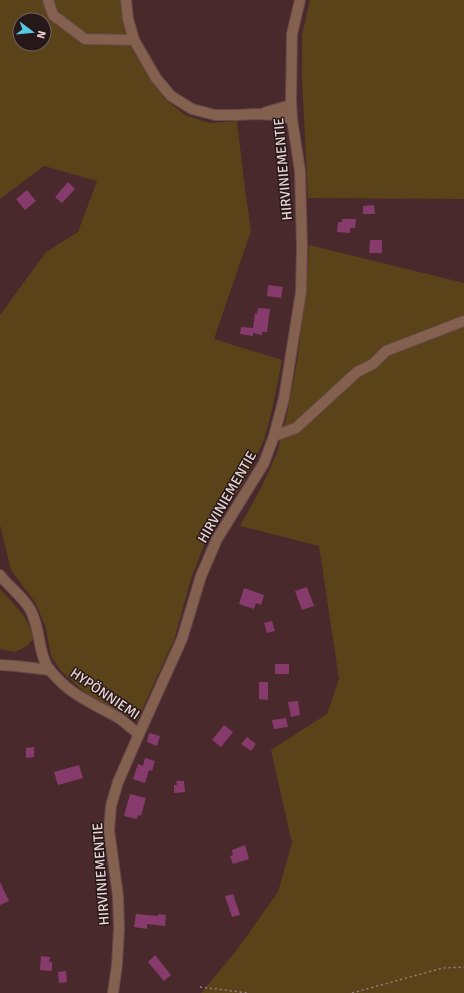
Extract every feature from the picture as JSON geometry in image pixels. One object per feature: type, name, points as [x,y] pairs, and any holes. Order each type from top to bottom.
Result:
[{"type":"street","points":[[48,0],[53,15],[85,39],[134,40]]},
{"type":"street","points":[[126,0],[128,19],[134,40],[156,78],[172,96],[192,109],[215,115],[277,115],[292,119]]},
{"type":"street","name":"HIRVINIEMENTIE","points":[[113,993],[117,965],[119,928],[118,896],[109,830],[111,806],[118,782],[182,639],[201,576],[217,539],[264,463],[274,436],[284,398],[301,292],[302,248],[300,171],[292,119],[292,34],[300,0]]},
{"type":"street","points":[[257,114],[292,105]]},
{"type":"street","points":[[274,436],[296,428],[357,372],[372,364],[386,351],[464,321]]},
{"type":"street","name":"HYPÖNNIEMI","points":[[0,575],[5,583],[21,598],[30,610],[37,626],[44,661],[55,676],[81,698],[118,718],[139,734]]},
{"type":"street","points":[[0,665],[50,670]]},
{"type":"path","points":[[352,993],[443,968],[464,967]]},
{"type":"path","points":[[200,987],[248,993]]},
{"type":"shaded area","points":[[0,0],[122,0],[124,21],[130,46],[164,98],[185,115],[209,123],[237,121],[251,231],[214,339],[282,360],[273,406],[264,440],[242,485],[208,534],[191,579],[174,640],[137,721],[90,697],[61,671],[51,656],[46,628],[35,602],[11,570],[0,525],[0,315],[46,252],[78,232],[97,181],[44,166],[0,199]]},
{"type":"shaded area","points":[[310,0],[464,0],[464,199],[308,198],[302,76],[302,35]]},
{"type":"shaded area","points":[[309,245],[464,283],[464,993],[201,993],[236,951],[278,892],[292,843],[271,750],[327,714],[339,679],[319,546],[240,526],[260,490],[277,453],[285,424],[297,362],[306,293]]},
{"type":"shaded area","points":[[0,589],[24,616],[34,638],[27,646],[15,652],[0,649]]},
{"type":"building","points":[[68,182],[75,189],[62,203],[55,197]]},
{"type":"building","points":[[27,190],[36,201],[25,210],[16,199]]},
{"type":"building","points":[[374,205],[375,214],[363,214],[363,206]]},
{"type":"building","points":[[342,219],[356,219],[355,228],[350,228],[350,233],[337,232],[338,222],[342,222]]},
{"type":"building","points":[[370,240],[382,240],[382,253],[369,253]]},
{"type":"building","points":[[268,285],[283,287],[281,298],[267,296]]},
{"type":"building","points":[[258,308],[270,309],[267,332],[262,332],[262,335],[253,333],[253,336],[240,334],[241,327],[253,328],[255,313],[257,314]]},
{"type":"building","points":[[307,587],[314,606],[302,610],[295,591]]},
{"type":"building","points":[[244,588],[264,595],[261,605],[256,603],[254,609],[239,604]]},
{"type":"building","points":[[272,621],[275,631],[267,633],[264,623]]},
{"type":"building","points":[[275,664],[289,664],[289,674],[275,674]]},
{"type":"building","points":[[259,682],[268,682],[268,700],[259,699]]},
{"type":"building","points":[[298,701],[300,715],[291,717],[288,702]]},
{"type":"building","points":[[286,718],[288,727],[274,729],[272,720]]},
{"type":"building","points":[[224,725],[233,732],[221,747],[212,740]]},
{"type":"building","points":[[149,733],[160,736],[157,746],[147,742]]},
{"type":"building","points":[[247,737],[256,744],[251,751],[241,744]]},
{"type":"building","points":[[34,747],[34,757],[26,758],[26,748]]},
{"type":"building","points":[[145,758],[155,761],[152,771],[149,770],[145,783],[133,779],[138,764],[143,766]]},
{"type":"building","points":[[79,765],[83,778],[58,785],[54,772]]},
{"type":"building","points":[[176,781],[184,781],[185,792],[174,793],[174,785],[177,785]]},
{"type":"building","points":[[130,794],[146,798],[141,816],[138,815],[137,819],[124,816]]},
{"type":"building","points":[[245,845],[249,859],[233,864],[230,856],[233,855],[232,850]]},
{"type":"building","points":[[0,882],[9,901],[0,905]]},
{"type":"building","points":[[233,894],[240,915],[232,917],[225,896]]},
{"type":"building","points":[[136,914],[158,916],[158,914],[166,915],[165,926],[147,924],[147,929],[134,927]]},
{"type":"building","points":[[155,955],[171,975],[164,981],[148,962]]},
{"type":"building","points":[[41,956],[50,957],[49,962],[52,962],[52,971],[40,970]]},
{"type":"building","points":[[66,971],[67,982],[59,983],[58,972]]}]
